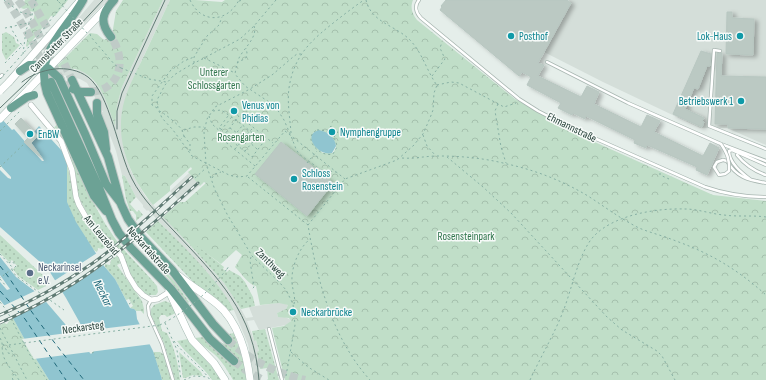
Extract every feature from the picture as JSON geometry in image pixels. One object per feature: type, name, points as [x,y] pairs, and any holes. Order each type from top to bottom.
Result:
[{"type":"main road","points":[[82,0],[74,15],[52,44],[49,51],[46,69],[46,89],[94,196],[112,220]]},
{"type":"main road","name":"Cannstatter Straße","points":[[0,91],[19,72],[82,0]]},
{"type":"main road","points":[[111,37],[106,30],[103,21],[105,12],[112,3]]},
{"type":"main road","name":"Cannstatter Straße","points":[[32,92],[46,69],[112,3]]},
{"type":"main road","points":[[19,72],[31,65],[38,65],[56,75],[61,82],[106,184],[120,201],[122,206]]},
{"type":"main road","name":"Neckartalstraße","points":[[51,82],[119,233],[131,248],[161,279],[170,292],[188,333],[198,347],[217,366],[225,380]]},
{"type":"main road","points":[[70,84],[77,91],[91,92]]},
{"type":"main road","name":"Neckartalstraße","points":[[77,91],[108,157],[122,206],[132,226],[172,270],[188,284],[217,304],[227,314],[242,345],[247,361],[250,380]]},
{"type":"main road","points":[[2,119],[11,108],[27,98],[32,92],[43,95],[51,102]]},
{"type":"main road","points":[[97,103],[96,110],[104,135],[108,157]]},
{"type":"main road","name":"Neckartalstraße","points":[[172,270],[204,314],[228,340]]},
{"type":"main road","points":[[161,279],[171,289],[210,339],[234,361]]},
{"type":"main road","points":[[204,352],[220,364],[230,380]]},
{"type":"street","name":"Am Leuzebad","points":[[30,105],[63,144],[72,170],[76,199],[88,221],[120,255],[128,275],[136,288],[151,300]]},
{"type":"street","points":[[151,300],[158,299],[170,292]]},
{"type":"lane","name":"Ehmannstraße","points":[[419,0],[416,6],[419,16],[519,99],[567,126],[690,181],[728,194],[766,197]]},
{"type":"lane","points":[[720,51],[714,50],[709,126],[766,149]]},
{"type":"lane","points":[[547,62],[628,103],[721,144],[766,161]]},
{"type":"lane","points":[[0,115],[2,119]]},
{"type":"lane","points":[[721,144],[728,155],[729,166],[729,171],[725,174],[719,175],[714,167],[717,162],[723,160],[727,161],[731,168],[738,175],[751,180],[766,183]]},
{"type":"lane","points":[[751,180],[737,168],[729,155],[729,151],[732,150],[766,165]]},
{"type":"lane","points":[[737,155],[742,162],[752,169],[766,174]]},
{"type":"lane","points":[[151,300],[148,306],[149,315],[162,344],[173,380]]},
{"type":"lane","points":[[268,329],[284,380]]},
{"type":"path","points":[[4,0],[20,12],[32,16]]},
{"type":"path","points":[[22,55],[26,30],[32,16],[36,0]]},
{"type":"path","points":[[57,0],[87,33]]},
{"type":"path","points":[[1,77],[12,67],[42,33],[66,0]]},
{"type":"path","points":[[190,0],[194,7],[203,15],[212,18],[222,17],[231,11],[238,0],[243,0]]},
{"type":"path","points":[[275,0],[254,26],[236,42],[177,73],[167,83],[158,96],[158,110],[166,123],[194,157],[222,172],[235,177],[247,176],[285,130],[345,179]]},
{"type":"path","points":[[291,136],[289,89],[293,72],[302,54],[317,35],[365,0],[375,17],[395,28],[416,47],[437,85],[434,93],[433,110],[423,134],[402,158]]},
{"type":"path","points":[[194,63],[194,57],[207,36],[219,25],[222,17]]},
{"type":"path","points":[[5,28],[29,23]]},
{"type":"path","points":[[11,26],[12,32],[17,36],[18,42],[24,45]]},
{"type":"path","points":[[235,74],[237,63],[254,34],[254,26]]},
{"type":"path","points":[[91,37],[115,65],[149,79],[164,81],[167,83]]},
{"type":"path","points":[[432,76],[445,59],[440,45],[445,38]]},
{"type":"path","points":[[5,63],[21,46],[24,45]]},
{"type":"path","points":[[237,63],[247,57],[245,48]]},
{"type":"path","points":[[183,131],[194,126],[204,127],[210,114],[220,105],[250,89],[272,75],[293,57],[302,54]]},
{"type":"path","points":[[189,152],[190,144],[184,136],[183,131],[162,111],[153,106],[152,99],[156,90],[173,69],[184,61],[194,57]]},
{"type":"path","points":[[204,58],[235,74],[244,86],[275,106],[281,114],[297,151],[308,162],[323,171],[337,172]]},
{"type":"path","points":[[437,85],[459,82],[498,104],[507,107],[516,103],[519,99]]},
{"type":"path","points":[[498,104],[494,111],[506,164]]},
{"type":"path","points":[[0,131],[22,110]]},
{"type":"path","points":[[212,112],[221,110],[264,142]]},
{"type":"path","points":[[256,166],[217,135],[231,117],[235,113],[274,144]]},
{"type":"path","points":[[210,114],[212,124],[252,157]]},
{"type":"path","points":[[221,138],[239,116]]},
{"type":"path","points":[[166,123],[169,118]]},
{"type":"path","points":[[173,130],[176,124]]},
{"type":"path","points":[[231,140],[243,125]]},
{"type":"path","points":[[327,132],[330,126],[338,132],[334,138]]},
{"type":"path","name":"Zanthweg","points":[[204,127],[206,164],[211,180],[227,214],[252,256],[280,283],[287,292],[293,304],[295,325],[284,380]]},
{"type":"path","points":[[230,127],[240,135]]},
{"type":"path","points":[[246,135],[253,127]]},
{"type":"path","points":[[317,130],[327,132],[334,138],[337,147],[333,154],[327,155],[318,150],[311,141],[311,134],[317,130]]},
{"type":"path","points":[[240,135],[243,132],[250,138],[248,141],[258,150]]},
{"type":"path","points":[[423,134],[427,146],[436,156]]},
{"type":"path","points":[[240,135],[238,138],[241,142]]},
{"type":"path","points":[[181,140],[184,136]]},
{"type":"path","points":[[245,151],[257,137]]},
{"type":"path","points":[[249,161],[267,138]]},
{"type":"path","points":[[241,142],[245,144],[248,141]]},
{"type":"path","points":[[235,149],[241,142]]},
{"type":"path","points":[[0,167],[25,143]]},
{"type":"path","points":[[308,162],[318,150]]},
{"type":"path","points":[[447,156],[510,213],[591,300],[622,330],[657,351],[662,356],[675,380]]},
{"type":"path","points":[[308,225],[345,179],[402,158],[447,156],[482,159],[535,172],[570,186],[640,228],[676,240],[718,260],[734,269],[766,295]]},
{"type":"path","points":[[195,178],[207,167]]},
{"type":"path","points":[[211,180],[214,174],[222,172]]},
{"type":"path","points":[[660,175],[669,179]]},
{"type":"path","points":[[247,176],[308,225],[318,279],[327,306],[336,328],[347,347],[370,380]]},
{"type":"path","points":[[530,380],[564,309],[584,252],[593,237],[606,226],[622,218],[647,212],[686,209],[721,215],[750,215],[766,217]]},
{"type":"path","points":[[293,304],[293,268],[300,252],[310,239]]},
{"type":"path","points":[[0,254],[13,268],[0,278],[6,286]]},
{"type":"path","points":[[252,256],[250,261],[254,287],[252,289]]},
{"type":"path","points":[[9,263],[12,261],[16,266],[12,270],[16,276],[64,310]]},
{"type":"path","points":[[181,380],[178,354],[165,323],[200,299],[229,266]]},
{"type":"path","points":[[128,304],[138,298]]},
{"type":"path","points":[[0,302],[7,310],[30,355],[47,380]]},
{"type":"path","name":"Neckarsteg","points":[[9,345],[160,326],[165,323]]},
{"type":"path","points":[[0,328],[27,380]]},
{"type":"path","points":[[171,337],[184,353],[203,370],[210,380]]},
{"type":"path","points":[[0,338],[8,353],[14,354]]},
{"type":"path","points":[[3,344],[3,354],[18,380]]},
{"type":"path","points":[[291,351],[303,363],[329,380]]},
{"type":"path","points":[[155,358],[164,355]]},
{"type":"path","points":[[13,380],[12,377],[14,373]]},
{"type":"path","points":[[184,380],[194,376],[208,377]]},
{"type":"shaded area","points":[[94,0],[107,0],[49,60],[59,41]]},
{"type":"shaded area","points":[[163,0],[170,0],[132,81],[125,153],[131,171],[145,196],[224,283],[246,318],[253,317],[249,307],[277,303],[288,305],[286,309],[277,313],[278,317],[285,317],[291,320],[286,325],[259,330],[254,320],[247,321],[254,340],[256,340],[259,352],[257,352],[261,380],[254,380],[248,344],[233,308],[207,272],[148,210],[147,211],[143,207],[125,176],[122,175],[116,151],[101,112],[103,112],[87,83],[80,79],[63,75],[56,68],[82,71],[91,78],[103,93],[115,124],[117,105],[122,87]]},
{"type":"shaded area","points":[[568,0],[766,0],[766,145],[727,128],[700,128],[544,52],[571,3]]},
{"type":"shaded area","points":[[189,173],[200,185],[180,202],[170,191]]},
{"type":"green space","points":[[25,0],[68,0],[55,16],[51,16],[27,47],[28,34],[35,12],[29,11],[27,8],[21,8]]},
{"type":"green space","points":[[123,0],[163,0],[122,87],[117,105],[115,126],[102,92],[91,78],[75,69],[56,67],[90,33],[97,34],[104,40],[112,35],[116,11]]},
{"type":"green space","name":"Rosensteinpark","points":[[170,0],[222,2],[225,0],[413,0],[412,10],[417,20],[515,99],[588,139],[713,195],[766,201],[766,380],[285,380],[272,328],[284,326],[291,321],[289,318],[278,317],[277,313],[286,309],[288,305],[279,303],[260,305],[256,286],[248,281],[235,267],[242,255],[236,250],[221,264],[194,244],[189,244],[163,217],[180,202],[185,202],[206,183],[204,182],[200,186],[188,172],[192,169],[191,167],[170,186],[170,191],[153,205],[145,195],[132,172],[123,146],[121,120],[123,106],[132,82]],"holes":[[[318,131],[325,132],[333,138],[336,144],[336,148],[333,153],[323,153],[317,148],[313,133]],[[281,142],[333,183],[307,216]]]},
{"type":"green space","points":[[6,32],[14,37],[16,43],[20,45],[6,60],[2,52],[2,34]]},
{"type":"green space","points":[[57,124],[83,182],[105,224],[119,244],[157,286],[158,292],[156,295],[147,295],[139,288],[121,254],[112,241],[100,232],[91,221],[77,194],[73,169],[66,146],[54,128]]},
{"type":"green space","points":[[67,164],[77,206],[109,244],[102,249],[98,248],[97,252],[83,236],[67,205]]},
{"type":"green space","points":[[122,175],[125,176],[136,197],[130,204],[137,212],[139,210],[143,215],[136,221],[136,215],[133,211],[130,211],[126,199]]},
{"type":"green space","points":[[158,221],[189,252],[219,286],[234,310],[228,311],[197,286],[146,232]]},
{"type":"green space","points":[[0,235],[48,280],[46,286],[38,290],[18,276],[13,269],[17,266],[12,260],[9,262],[0,253]]},
{"type":"green space","points":[[194,243],[224,267],[223,269],[227,272],[229,270],[240,276],[253,297],[255,306],[241,309],[224,283],[189,244]]},
{"type":"green space","points":[[118,255],[121,263],[117,265],[142,301],[144,314],[141,311],[136,311],[130,308],[133,306],[129,299],[126,300],[115,279],[105,267],[105,264],[110,265],[111,260]]},
{"type":"green space","points":[[152,257],[175,282],[189,302],[187,304],[170,280],[150,259]]},
{"type":"green space","points":[[165,301],[170,303],[176,313],[167,317],[165,315],[161,315],[159,318],[162,331],[167,333],[174,350],[180,380],[175,380],[164,343],[151,315],[151,309],[154,305]]},
{"type":"green space","points":[[13,318],[49,380],[0,380],[0,325],[4,323],[7,324]]},
{"type":"green space","points":[[265,329],[279,380],[267,380],[267,368],[260,369],[257,352],[259,351],[256,340],[254,341],[252,331]]},
{"type":"green space","points":[[234,333],[244,363],[247,380],[233,380],[220,360],[195,338],[203,337],[232,364],[236,358],[219,342],[225,344],[232,337],[229,334]]},
{"type":"green space","points":[[188,339],[222,380],[212,380],[177,341]]},
{"type":"green space","points":[[153,352],[160,352],[163,354],[171,380],[162,380]]},
{"type":"green space","points":[[179,352],[201,372],[203,376],[193,375],[183,378]]},
{"type":"water","name":"Neckar","points":[[0,117],[12,130],[14,129],[42,161],[44,161],[31,143],[38,136],[34,132],[39,126],[63,152],[67,164],[67,202],[76,222],[104,266],[115,279],[130,308],[136,311],[137,319],[153,351],[162,380],[49,380],[9,311],[0,300],[0,282],[7,290],[10,289],[0,275],[0,257],[16,277],[41,296],[91,354],[95,350],[48,269],[0,227],[0,170],[8,178],[11,179],[11,177],[0,165]]},
{"type":"water","points":[[319,130],[325,132],[333,138],[336,146],[332,153],[322,152],[314,145],[312,136]]},
{"type":"pier","points":[[97,253],[105,264],[61,293],[54,281]]},
{"type":"pier","points":[[37,290],[48,301],[11,319],[3,306]]},
{"type":"pier","points":[[142,324],[152,344],[34,359],[22,339],[75,332],[91,351],[93,350],[83,331]]},
{"type":"building","name":"Posthof","points":[[446,0],[567,0],[571,3],[538,63],[544,65],[538,76],[581,97],[587,86],[599,92],[594,104],[641,127],[647,115],[660,121],[654,132],[703,156],[710,143],[719,148],[707,175],[696,170],[697,167],[647,145],[646,148],[634,143],[635,140],[586,116],[585,119],[573,113],[572,115],[558,108],[561,103],[527,85],[531,77],[522,72],[519,76],[440,10],[442,7],[441,6]]},
{"type":"building","name":"Lok-Haus","points":[[727,12],[732,12],[732,18],[754,19],[753,55],[726,54]]},
{"type":"building","points":[[701,51],[711,54],[710,66],[707,66],[698,89],[694,88],[685,109],[704,118],[702,121],[704,122],[702,127],[673,114]]},
{"type":"building","name":"Betriebswerk 1","points":[[717,53],[722,53],[721,76],[766,77],[766,129],[728,128],[728,124],[715,124]]},
{"type":"building","name":"EnBW","points":[[21,118],[38,136],[31,143],[42,158],[24,142],[28,138],[15,124]]},
{"type":"building","name":"Schloss Rosenstein","points":[[281,142],[333,183],[307,216],[255,174]]},
{"type":"ferry route","points":[[0,266],[43,327],[84,380]]},
{"type":"ferry route","points":[[0,291],[25,319],[66,380]]},
{"type":"tunnel","points":[[7,0],[32,40],[51,82]]},
{"type":"tunnel","points":[[18,0],[35,27],[58,75],[69,87]]},
{"type":"tunnel","points":[[31,0],[49,31],[72,80]]},
{"type":"tunnel","points":[[91,92],[101,90],[109,85],[115,79],[118,72],[120,64],[119,55],[111,37]]},
{"type":"tunnel","points":[[228,340],[246,354],[264,365],[284,374],[305,380]]},
{"type":"tunnel","points":[[234,361],[247,371],[263,380]]},
{"type":"tram line","points":[[0,108],[26,83],[103,0]]},
{"type":"tram line","points":[[117,129],[117,111],[122,93],[165,0]]},
{"type":"tram line","points":[[22,82],[37,73],[55,69],[64,69],[80,73],[88,77],[96,85],[108,110],[127,168],[136,186],[151,206],[219,281],[242,315],[256,356],[259,380]]},
{"type":"railway","points":[[0,315],[48,291],[93,263],[132,232],[192,177]]},
{"type":"railway","points":[[0,323],[49,298],[95,269],[161,217],[198,183]]},
{"type":"place","name":"Posthof","points":[[511,36]]},
{"type":"place","name":"Lok-Haus","points":[[740,36]]},
{"type":"place","name":"Betriebswerk 1","points":[[741,101]]},
{"type":"place","name":"Venus von Phidias","points":[[234,111]]},
{"type":"place","name":"Nymphengruppe","points":[[332,132]]},
{"type":"place","name":"EnBW","points":[[30,134]]},
{"type":"place","name":"Schloss Rosenstein","points":[[294,179]]},
{"type":"place","name":"Neckarinsel e.V.","points":[[30,273]]},
{"type":"place","name":"Neckarbrücke","points":[[293,312]]},
{"type":"park label","name":"Unterer Schlossgarten","points":[[214,78]]},
{"type":"park label","name":"Rosengarten","points":[[241,137]]}]
